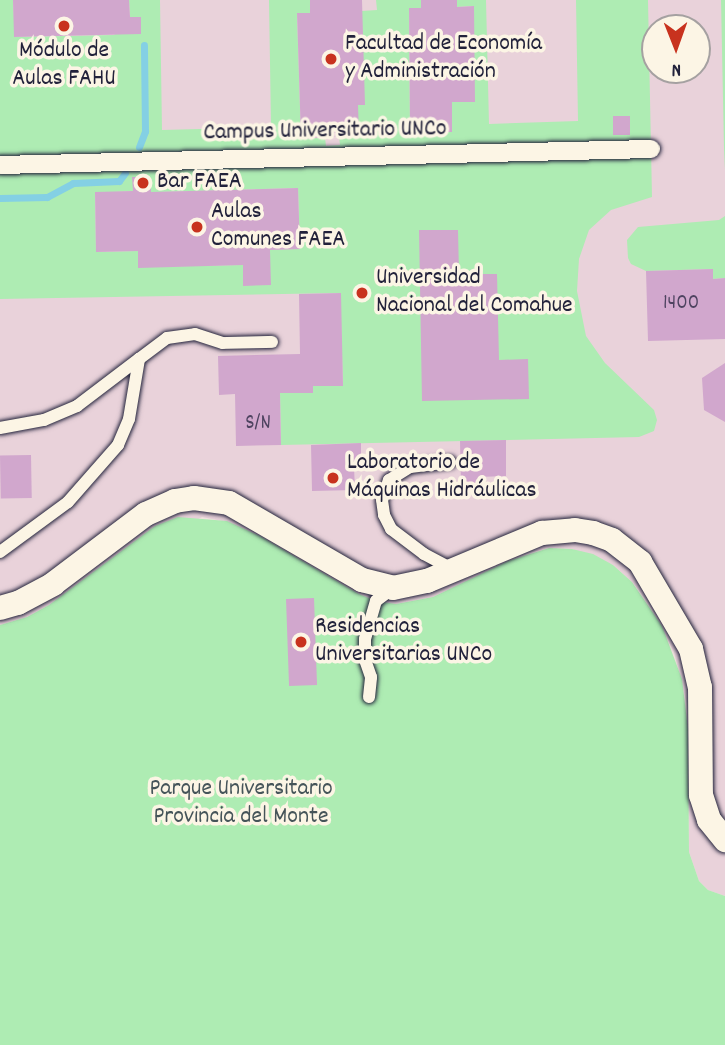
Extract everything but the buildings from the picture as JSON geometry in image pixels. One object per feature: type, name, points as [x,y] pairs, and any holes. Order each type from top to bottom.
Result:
[{"type":"street","name":"Campus Universitario UNCo","points":[[0,165],[651,149]]},
{"type":"street","points":[[0,608],[27,599],[62,578],[146,514],[175,500],[213,499],[237,506],[362,580],[393,588],[418,584],[524,539],[575,530],[612,540],[640,562],[682,631],[697,669],[702,709],[701,795],[709,820],[725,840]]},
{"type":"lane","points":[[0,428],[44,421],[77,406],[167,338],[195,334],[223,343],[272,342]]},
{"type":"lane","points":[[0,552],[68,502],[118,445],[129,419],[139,359]]},
{"type":"lane","points":[[450,462],[410,467],[389,481],[382,500],[384,515],[391,529],[424,554],[453,569]]},
{"type":"lane","points":[[369,697],[371,677],[365,660],[365,639],[376,601],[393,588]]},
{"type":"shaded area","name":"Universidad Nacional del Comahue","points":[[0,0],[725,0],[725,896],[708,890],[699,881],[689,852],[687,705],[674,652],[648,602],[632,582],[613,565],[572,549],[549,548],[529,553],[433,597],[396,604],[376,601],[359,594],[260,536],[227,522],[202,517],[27,617],[0,625]]},
{"type":"green space","points":[[0,0],[13,0],[15,37],[114,35],[130,17],[129,0],[160,0],[162,130],[271,127],[269,0],[310,0],[310,13],[297,14],[301,138],[325,138],[326,146],[340,145],[339,136],[359,135],[358,120],[339,121],[362,11],[377,10],[376,0],[421,0],[421,8],[409,9],[410,126],[427,126],[427,119],[435,119],[436,132],[452,132],[452,102],[473,6],[457,7],[457,0],[486,0],[489,124],[578,121],[576,0],[648,0],[648,14],[641,14],[641,84],[650,84],[652,197],[611,210],[589,230],[579,259],[577,291],[586,336],[605,363],[654,410],[657,420],[654,431],[639,437],[281,445],[280,393],[313,393],[313,386],[343,385],[340,293],[0,299]],"holes":[[[133,177],[150,177],[151,204],[160,192],[298,188],[300,249],[257,250],[244,286],[243,265],[138,267],[138,251],[96,252],[95,193],[133,191]]]},
{"type":"green space","points":[[721,0],[725,0],[725,170],[724,148]]},
{"type":"green space","points":[[725,216],[725,278],[713,279],[713,269],[646,271],[631,264],[628,258],[627,240],[638,227],[719,220]]},
{"type":"green space","name":"Parque Universitario Provincia del Monte","points":[[178,517],[227,521],[260,536],[359,594],[376,601],[396,604],[433,597],[508,561],[549,548],[572,549],[593,554],[613,565],[632,582],[662,626],[682,679],[688,729],[689,852],[699,881],[708,890],[725,896],[725,1045],[0,1045],[0,625],[27,617],[49,605],[155,526]]},
{"type":"waterway","points":[[139,147],[145,131],[144,45]]},
{"type":"waterway","points":[[0,198],[47,197],[73,183],[119,181],[125,173]]},
{"type":"place","name":"Módulo de Aulas FAHU","points":[[64,26]]},
{"type":"place","name":"Facultad de Economía y Administración","points":[[331,59]]},
{"type":"place","name":"Bar FAEA","points":[[143,183]]},
{"type":"place","name":"Aulas Comunes FAEA","points":[[197,227]]},
{"type":"place","name":"Universidad Nacional del Comahue","points":[[362,293]]},
{"type":"place","name":"Laboratorio de Máquinas Hidráulicas","points":[[333,478]]},
{"type":"place","name":"Residencias Universitarias UNCo","points":[[301,642]]}]
